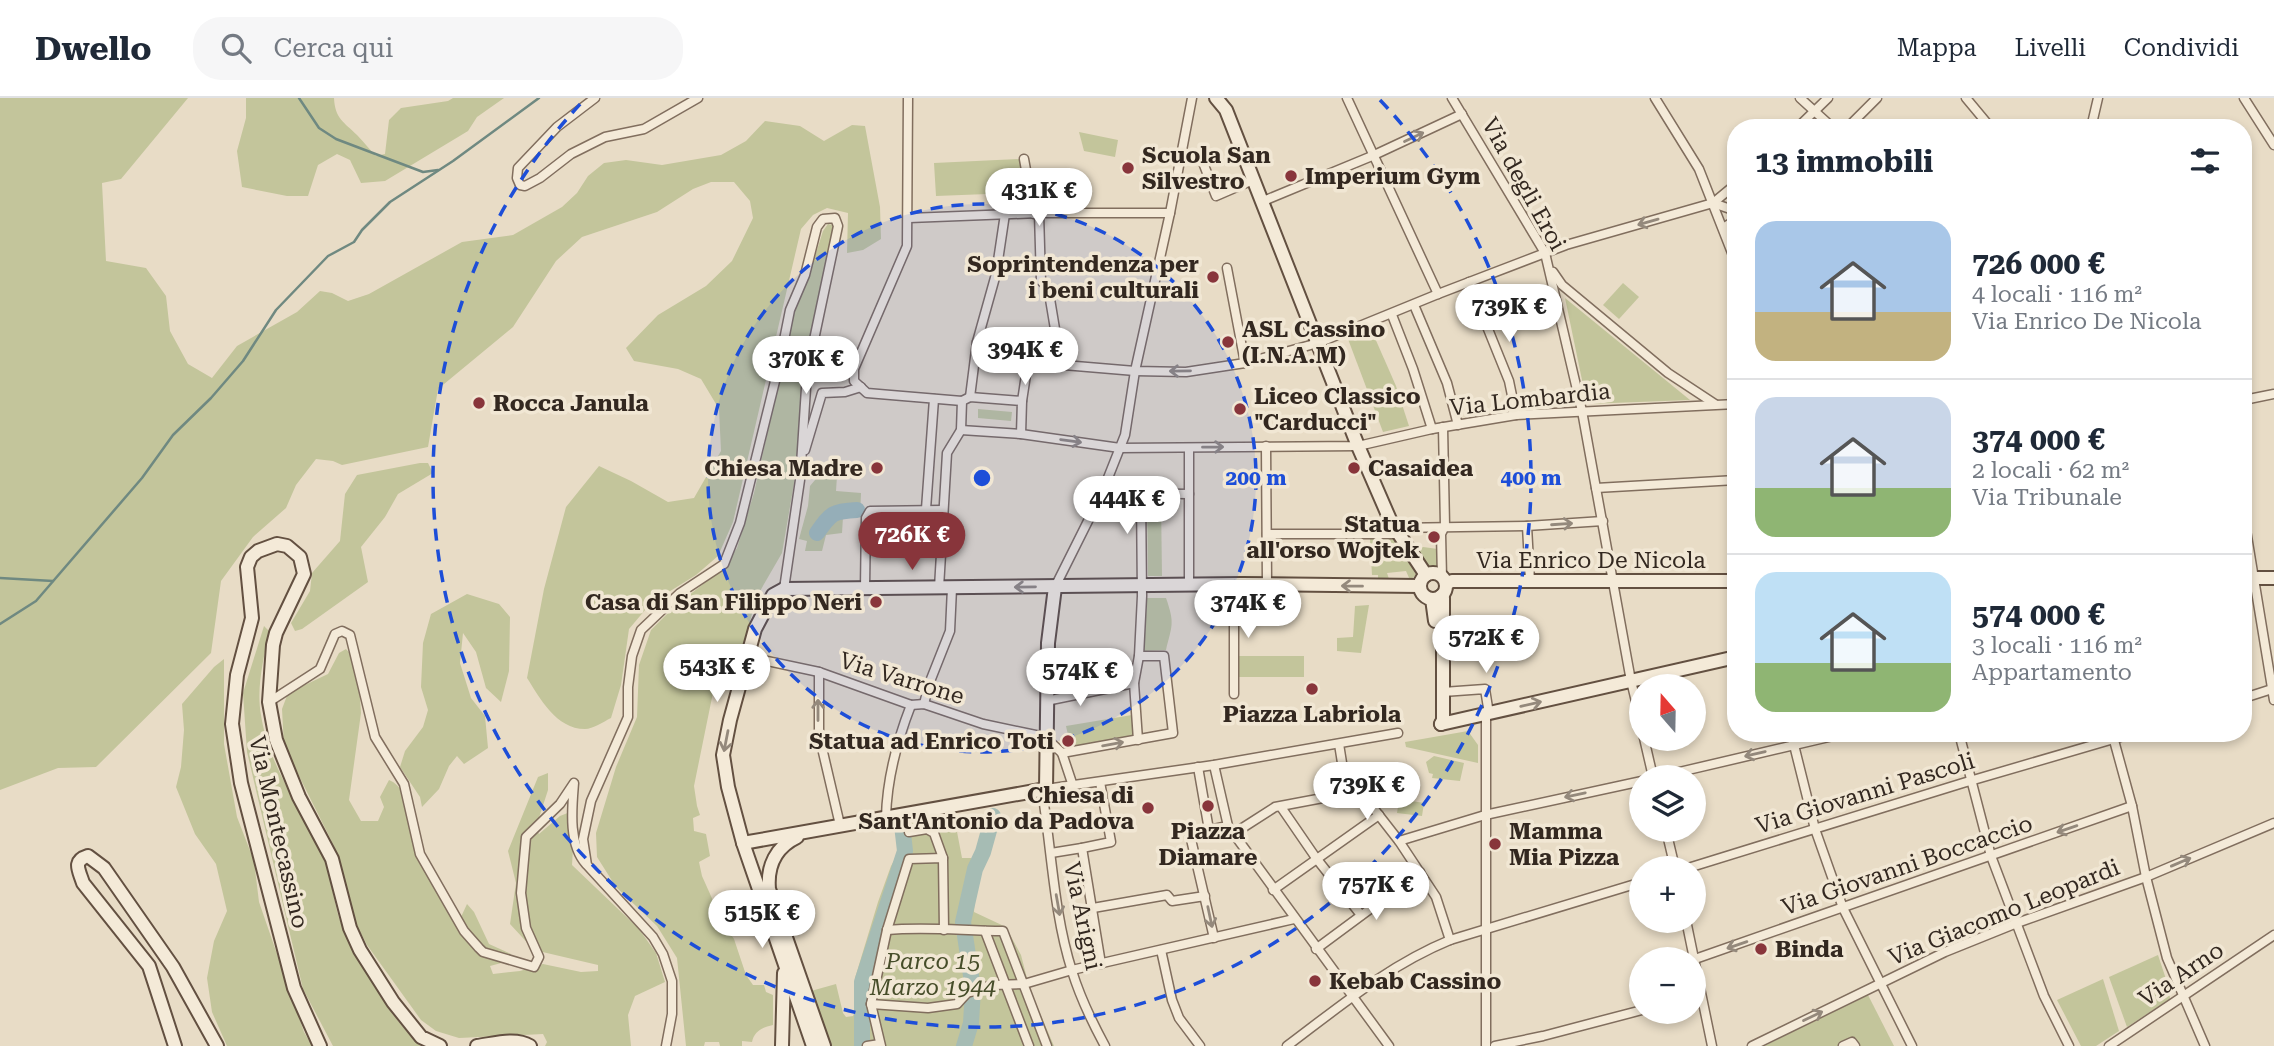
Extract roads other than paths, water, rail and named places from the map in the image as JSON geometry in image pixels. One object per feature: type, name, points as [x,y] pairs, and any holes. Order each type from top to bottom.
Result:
[{"type":"street","points":[[595,98],[557,127],[518,169],[517,178],[520,185],[524,186],[540,178],[571,154],[605,137],[644,129],[698,98]]},
{"type":"street","points":[[908,98],[907,246],[854,369],[854,381],[867,393],[934,399],[1022,401]]},
{"type":"street","points":[[1046,789],[1047,663],[1055,587],[1102,493],[1125,435],[1135,371],[1170,214],[1192,98]]},
{"type":"street","points":[[1216,98],[1226,110],[1359,446],[1397,531],[1423,580],[1422,593],[1440,589]]},
{"type":"street","points":[[1347,98],[1438,294]]},
{"type":"street","name":"Via degli Eroi","points":[[1452,98],[1545,253],[1556,286]]},
{"type":"street","points":[[1655,98],[1699,169],[1727,239]]},
{"type":"street","points":[[1800,98],[1823,119]]},
{"type":"street","points":[[1807,119],[1828,98]]},
{"type":"street","points":[[1856,119],[1877,98]]},
{"type":"street","points":[[1966,98],[1984,119]]},
{"type":"street","points":[[2093,119],[2098,98]]},
{"type":"street","points":[[2244,98],[2274,145]]},
{"type":"street","points":[[1261,202],[1373,156],[1462,114]]},
{"type":"street","points":[[1024,159],[1036,214],[1041,281],[1048,287],[1061,365]]},
{"type":"street","points":[[1202,160],[1216,196],[1253,180]]},
{"type":"street","points":[[977,342],[1028,362],[1135,371],[1186,372],[1245,363],[1318,343],[1545,253],[1713,203],[1727,191]]},
{"type":"street","points":[[1713,203],[1727,208]]},
{"type":"street","points":[[909,218],[1005,214],[1170,214]]},
{"type":"street","points":[[924,704],[950,631],[943,510],[947,453],[961,430],[977,342],[996,274],[1005,214]]},
{"type":"street","points":[[587,865],[583,839],[591,801],[628,717],[628,687],[641,630],[680,593],[724,564],[740,523],[790,310],[805,275],[817,227],[823,219],[835,218],[838,226],[807,373],[800,480],[784,589]]},
{"type":"street","points":[[1723,228],[1727,226]]},
{"type":"street","points":[[1227,268],[1245,363]]},
{"type":"street","points":[[1469,282],[1509,381],[1516,415]]},
{"type":"street","points":[[1556,286],[1668,373],[1717,405]]},
{"type":"street","points":[[1556,286],[1603,521],[1630,674]]},
{"type":"street","points":[[1415,304],[1447,383],[1458,425]]},
{"type":"street","points":[[1392,315],[1432,429]]},
{"type":"street","points":[[1021,434],[1022,401],[1028,362]]},
{"type":"street","points":[[801,459],[822,393],[845,392],[860,387]]},
{"type":"street","points":[[2252,398],[2274,394]]},
{"type":"street","points":[[926,509],[934,399]]},
{"type":"street","name":"Via Lombardia","points":[[961,430],[1021,434],[1121,448],[1359,446],[1432,429],[1516,415],[1727,404]]},
{"type":"street","points":[[1441,724],[1435,716],[1435,608],[1440,589],[1441,534],[1445,526],[1443,427]]},
{"type":"street","points":[[1266,446],[1267,584]]},
{"type":"street","points":[[1189,447],[1189,585]]},
{"type":"street","points":[[1596,488],[1727,481]]},
{"type":"street","points":[[1102,493],[1189,494]]},
{"type":"street","points":[[1138,740],[1134,683],[1139,656],[1142,586],[1141,494]]},
{"type":"street","points":[[865,589],[866,518],[870,511],[943,510]]},
{"type":"street","points":[[1267,534],[1603,521]]},
{"type":"street","points":[[1527,526],[1530,581]]},
{"type":"street","name":"Via Montecassino","points":[[320,1046],[294,988],[241,783],[232,724],[237,675],[250,634],[252,618],[247,567],[251,557],[258,551],[277,544],[287,546],[300,557],[304,573],[273,645],[269,702],[276,740],[299,797],[332,859],[350,928],[360,950],[393,1002],[421,1037],[440,1046]]},
{"type":"street","name":"Via Enrico De Nicola","points":[[1423,580],[1433,573],[1440,589],[1452,581],[1727,581]]},
{"type":"street","points":[[2252,578],[2274,578]]},
{"type":"street","points":[[824,1046],[785,967],[743,843],[728,787],[723,755],[755,629],[773,595],[784,589],[1234,585],[1423,580]]},
{"type":"street","points":[[1234,585],[1234,694]]},
{"type":"street","points":[[1440,589],[1443,598],[1441,724]]},
{"type":"street","points":[[2252,593],[2274,700]]},
{"type":"street","points":[[269,702],[320,669],[335,634],[342,631],[350,635],[375,737],[404,784],[421,854],[464,930],[483,952],[534,967],[539,957],[526,928],[521,892],[526,837],[560,804],[574,783],[572,818],[579,857],[653,937],[663,954],[672,981],[672,1014],[666,1046]]},
{"type":"street","points":[[1062,753],[1173,733],[1164,656],[1139,656]]},
{"type":"street","name":"Via Varrone","points":[[748,657],[819,673],[911,705],[924,704],[983,724],[1045,737]]},
{"type":"street","points":[[1662,674],[1727,659]]},
{"type":"street","points":[[1047,663],[1109,688]]},
{"type":"street","points":[[819,673],[818,735],[840,825]]},
{"type":"street","points":[[1441,724],[1629,681]]},
{"type":"street","points":[[1046,701],[1134,683]]},
{"type":"street","points":[[1443,692],[1485,689],[1488,714],[1485,815],[1486,1046]]},
{"type":"street","points":[[2252,696],[2272,690]]},
{"type":"street","points":[[886,817],[887,788],[911,705]]},
{"type":"street","points":[[743,843],[1046,789],[1214,765],[1398,733]]},
{"type":"street","points":[[1045,737],[1062,753],[1073,786]]},
{"type":"street","points":[[1792,742],[1815,829],[1843,908],[1912,1046]]},
{"type":"street","points":[[1706,765],[1806,742]]},
{"type":"street","points":[[1962,742],[1991,856],[2045,996],[2070,1046]]},
{"type":"street","name":"Via Giovanni Pascoli","points":[[1706,862],[2097,742]]},
{"type":"street","points":[[2114,742],[2167,958],[2205,1046]]},
{"type":"street","points":[[1339,744],[1343,769],[1399,841],[1436,897],[1450,940]]},
{"type":"street","points":[[1214,765],[1231,830],[1389,1046]]},
{"type":"street","points":[[1198,767],[1209,830]]},
{"type":"street","points":[[1051,853],[1111,842],[1100,782]]},
{"type":"street","points":[[1399,841],[1485,815],[1629,784]]},
{"type":"street","name":"Via Arigni","points":[[1046,789],[1044,804],[1057,904],[1072,970],[1092,1022],[1105,1046]]},
{"type":"street","points":[[1214,938],[1190,835],[1209,830],[1231,830],[1275,807],[1360,791]]},
{"type":"street","name":"Via Giovanni Boccaccio","points":[[1706,955],[2132,806]]},
{"type":"street","points":[[1281,807],[1361,915]]},
{"type":"street","points":[[1273,890],[1379,815]]},
{"type":"street","name":"Via Giacomo Leopardi","points":[[1752,1046],[1945,952],[2146,877],[2274,823]]},
{"type":"street","points":[[909,832],[927,828],[934,833],[943,858],[944,930]]},
{"type":"street","points":[[810,833],[786,844],[777,854],[768,875],[769,889],[784,934],[792,982],[812,1043]]},
{"type":"street","points":[[1082,848],[1101,964]]},
{"type":"street","points":[[175,1046],[149,966],[83,883],[78,871],[77,863],[80,859],[88,856],[104,868],[173,967],[217,1046]]},
{"type":"street","points":[[875,1045],[871,1004],[887,930],[909,859],[943,858]]},
{"type":"street","points":[[1316,949],[1420,872]]},
{"type":"street","points":[[1287,1046],[1401,963],[1450,940],[1629,886]]},
{"type":"street","points":[[1093,908],[1167,895],[1172,901],[1205,896]]},
{"type":"street","points":[[871,1004],[928,1007],[957,1003],[967,993],[992,985],[1024,984],[1072,970],[1294,919]]},
{"type":"street","points":[[887,930],[917,927],[1003,931],[1047,1046]]},
{"type":"street","points":[[985,931],[1029,1046]]},
{"type":"street","points":[[784,934],[785,967]]},
{"type":"street","name":"Via Arno","points":[[2109,1046],[2274,935]]},
{"type":"street","points":[[1161,950],[1172,1000],[1179,1017],[1200,1046]]},
{"type":"street","points":[[782,1044],[792,982]]},
{"type":"street","points":[[1495,1046],[1629,1013]]},
{"type":"street","points":[[1706,1024],[1712,1046]]},
{"type":"street","points":[[782,1044],[787,1036],[795,1034],[812,1043]]},
{"type":"street","points":[[1542,1036],[1547,1046]]},
{"type":"street","points":[[477,1046],[510,1042],[522,1042],[530,1046]]},
{"type":"street","points":[[1843,1046],[1852,1042],[1855,1046]]},
{"type":"waterway","points":[[299,98],[319,128],[336,139],[423,172],[438,170]]},
{"type":"waterway","points":[[0,624],[36,601],[142,478],[173,435],[211,398],[243,361],[276,310],[328,256],[354,242],[390,202],[453,161],[539,98]]},
{"type":"waterway","points":[[817,533],[833,514],[857,510]]},
{"type":"waterway","points":[[0,578],[53,581]]},
{"type":"waterway","points":[[964,1046],[971,1023],[973,989],[963,922],[975,869],[983,852],[993,816]]},
{"type":"waterway","points":[[862,1046],[862,982],[905,851],[902,825]]},
{"type":"place","name":"Scuola San Silvestro","points":[[1128,168]]},
{"type":"place","name":"Imperium Gym","points":[[1291,176]]},
{"type":"place","name":"Soprintendenza per i beni culturali","points":[[1213,277]]},
{"type":"place","name":"ASL Cassino (I.N.A.M)","points":[[1228,342]]},
{"type":"place","name":"Rocca Janula","points":[[479,403]]},
{"type":"place","name":"Liceo Classico \"Carducci\"","points":[[1240,409]]},
{"type":"place","name":"Chiesa Madre","points":[[877,468]]},
{"type":"place","name":"Casaidea","points":[[1354,468]]},
{"type":"place","name":"Statua all'orso Wojtek","points":[[1434,537]]},
{"type":"place","name":"Casa di San Filippo Neri","points":[[876,602]]},
{"type":"place","name":"Piazza Labriola","points":[[1312,689]]},
{"type":"place","name":"Statua ad Enrico Toti","points":[[1068,741]]},
{"type":"place","name":"Piazza Diamare","points":[[1208,806]]},
{"type":"place","name":"Chiesa di Sant'Antonio da Padova","points":[[1148,808]]},
{"type":"place","name":"Mamma Mia Pizza","points":[[1495,844]]},
{"type":"place","name":"Binda","points":[[1761,949]]},
{"type":"place","name":"Kebab Cassino","points":[[1315,981]]},
{"type":"park label","name":"Parco 15 Marzo 1944","points":[[933,974]]}]
